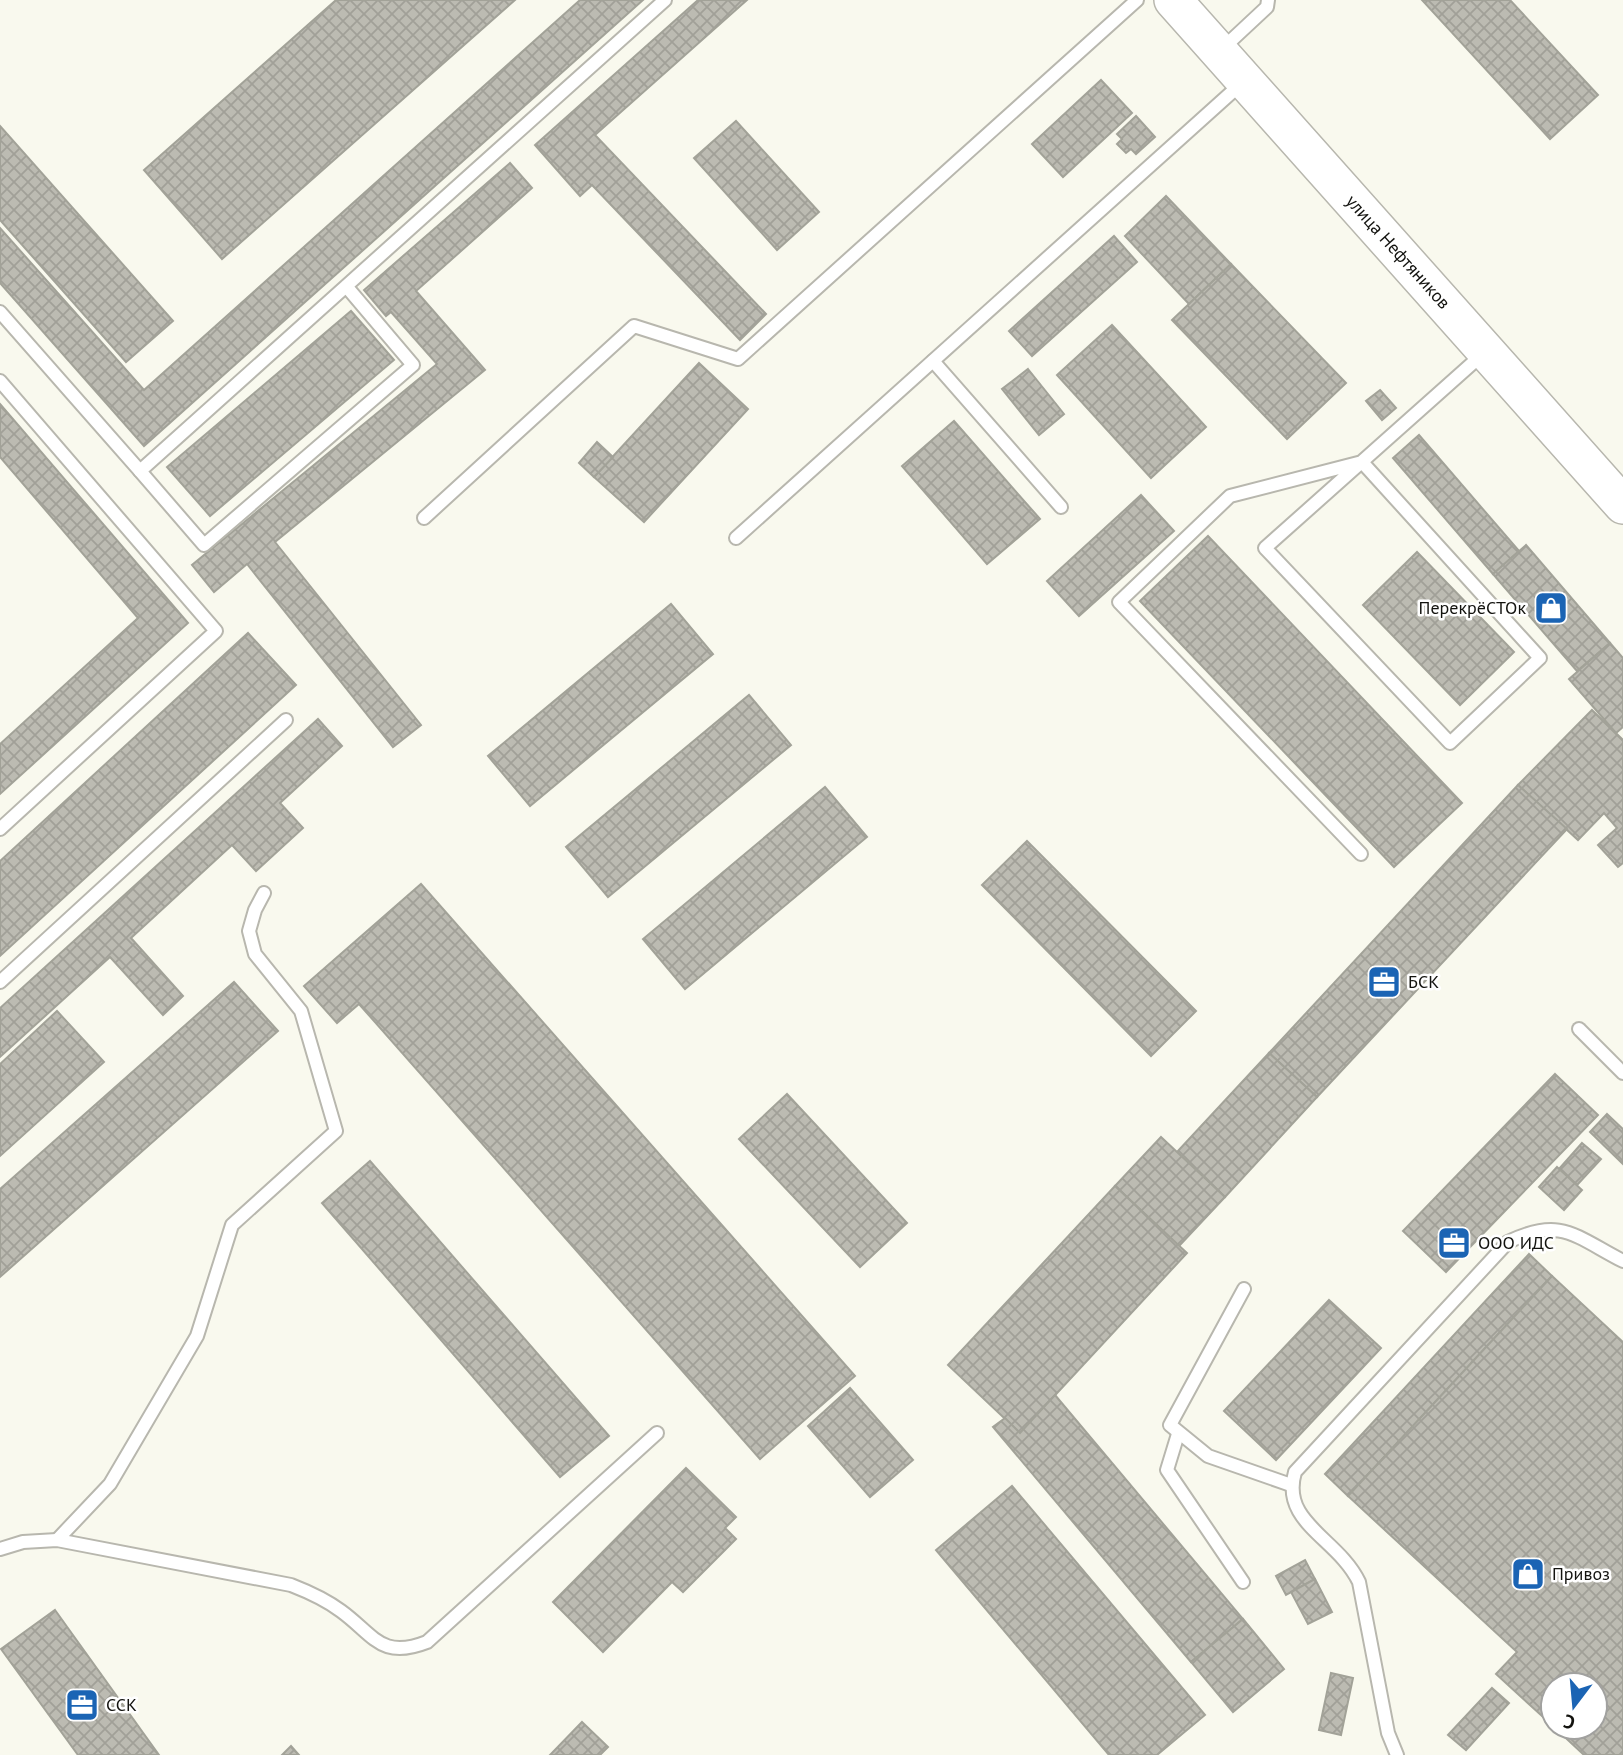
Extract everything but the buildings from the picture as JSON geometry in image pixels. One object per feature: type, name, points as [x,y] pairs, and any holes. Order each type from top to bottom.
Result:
[{"type":"main road","name":"улица Нефтяников","points":[[1173,0],[1623,505]]},
{"type":"lane","points":[[140,471],[665,0]]},
{"type":"lane","points":[[424,518],[634,326],[738,359],[1136,0]]},
{"type":"lane","points":[[1219,51],[1267,7],[1268,0]]},
{"type":"lane","points":[[736,538],[1245,81]]},
{"type":"lane","points":[[0,312],[204,545],[413,365],[346,286]]},
{"type":"lane","points":[[1362,462],[1540,658],[1450,743],[1265,548],[1486,351]]},
{"type":"lane","points":[[933,361],[1061,507]]},
{"type":"lane","points":[[0,381],[216,631],[0,830]]},
{"type":"lane","points":[[1361,854],[1119,602],[1230,496],[1362,462]]},
{"type":"lane","points":[[0,982],[286,720]]},
{"type":"lane","points":[[57,1540],[110,1484],[197,1336],[232,1225],[335,1131],[301,1011],[255,954],[249,932],[255,910],[264,893]]},
{"type":"lane","points":[[1579,1029],[1623,1073]]},
{"type":"lane","points":[[1397,1755],[1388,1733],[1359,1582],[1350,1563],[1300,1515],[1292,1501],[1291,1485],[1295,1472],[1508,1242],[1545,1228],[1561,1229],[1623,1261]]},
{"type":"lane","points":[[1244,1289],[1170,1425],[1208,1456],[1291,1485]]},
{"type":"lane","points":[[0,1549],[23,1542],[57,1540],[291,1585],[320,1597],[386,1647],[407,1650],[427,1642],[657,1433]]},
{"type":"lane","points":[[1178,1434],[1167,1470],[1243,1582]]},
{"type":"place","name":"ПерекрёСТОк","points":[[1551,608]]},
{"type":"place","name":"БСК","points":[[1384,982]]},
{"type":"place","name":"ООО ИДС","points":[[1454,1243]]},
{"type":"place","name":"Привоз","points":[[1528,1574]]},
{"type":"place","name":"ССК","points":[[82,1705]]}]
